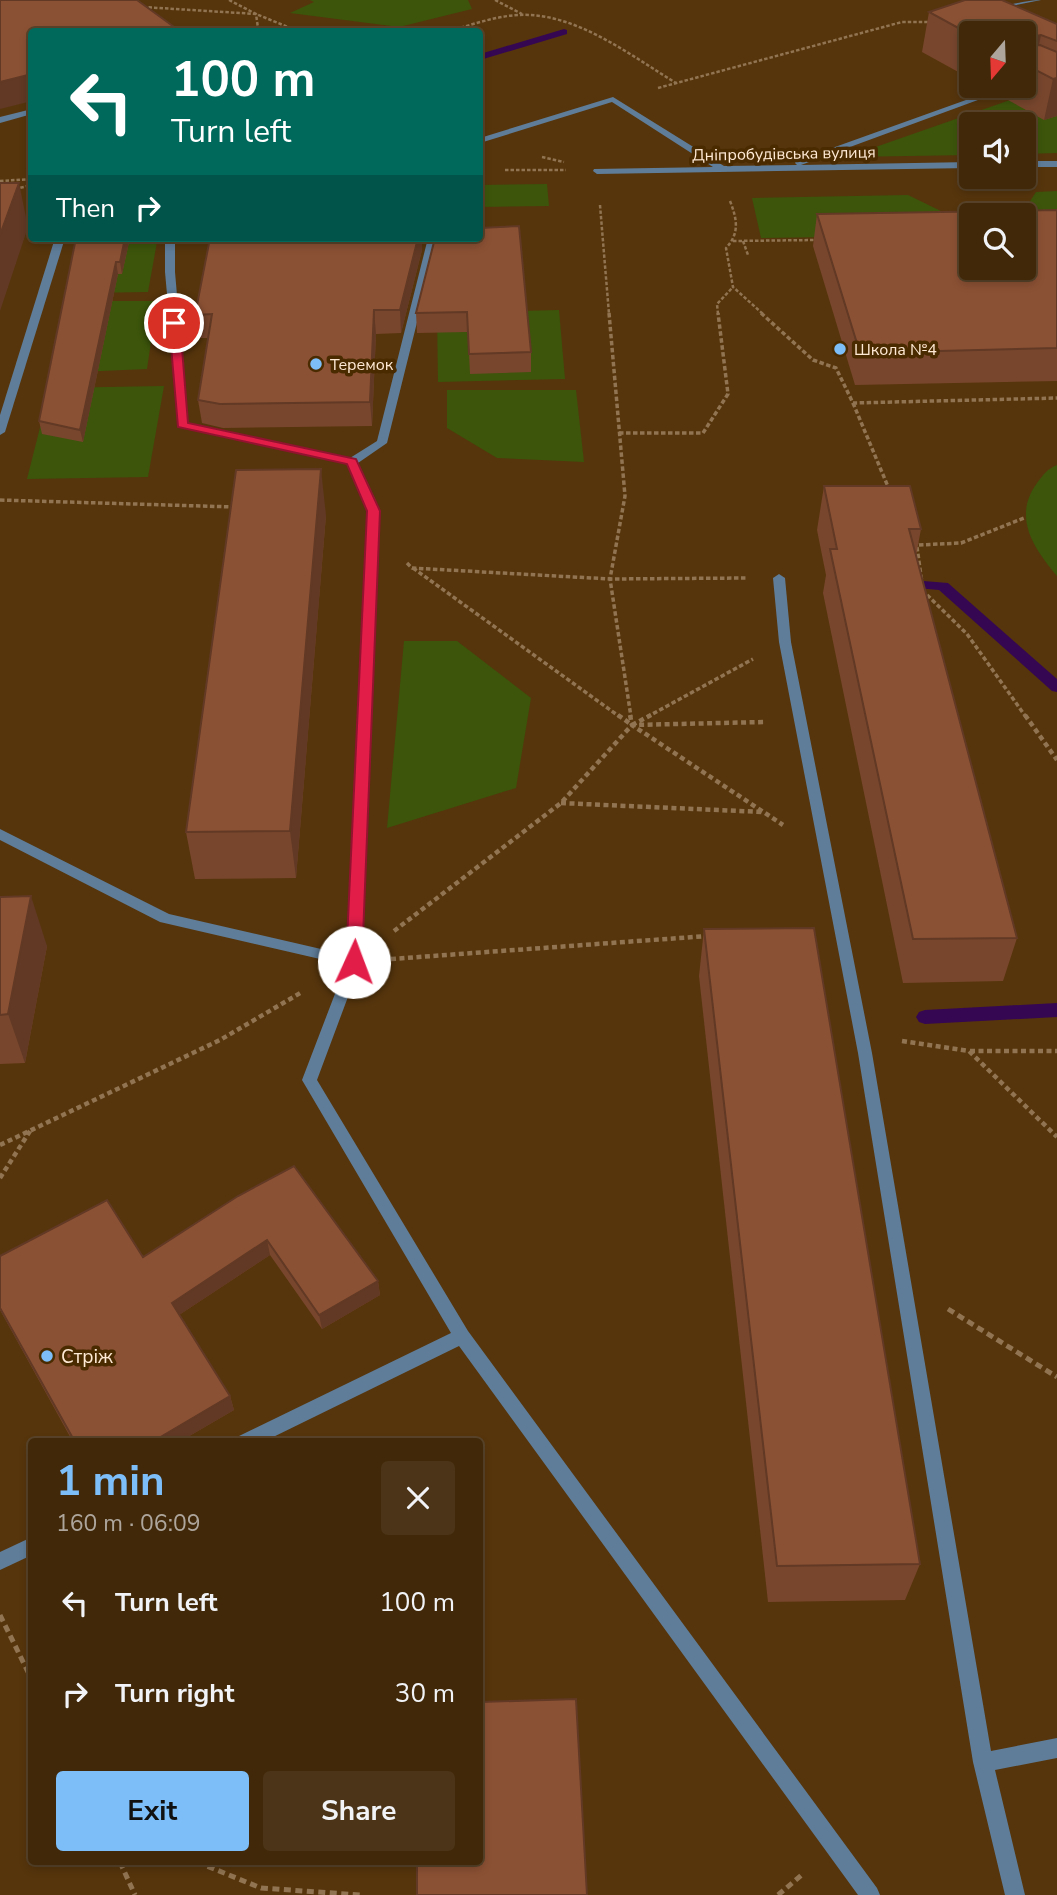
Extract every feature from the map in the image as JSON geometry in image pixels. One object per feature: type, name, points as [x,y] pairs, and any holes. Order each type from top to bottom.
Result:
[{"type":"street","points":[[974,0],[992,8],[1037,0]]},
{"type":"street","points":[[788,167],[979,98]]},
{"type":"street","points":[[483,140],[613,99],[720,167]]},
{"type":"street","points":[[0,120],[28,112]]},
{"type":"street","points":[[1036,164],[1057,164]]},
{"type":"street","name":"Дніпробудівська вулиця","points":[[597,171],[959,165]]},
{"type":"street","points":[[0,432],[59,242]]},
{"type":"street","points":[[170,242],[170,272],[183,425],[352,461],[382,443],[432,242]]},
{"type":"street","points":[[352,461],[373,511],[354,962],[309,1080],[462,1336],[870,1895]]},
{"type":"street","points":[[779,578],[785,642],[862,1035],[983,1762],[1015,1895]]},
{"type":"street","points":[[0,834],[165,918],[354,962]]},
{"type":"street","points":[[252,1438],[462,1336]]},
{"type":"street","points":[[0,1561],[28,1548]]},
{"type":"street","points":[[983,1762],[1057,1748]]},
{"type":"path","points":[[229,0],[290,28]]},
{"type":"path","points":[[495,0],[523,15],[559,21],[612,45],[677,83],[902,22],[943,21]]},
{"type":"path","points":[[131,6],[256,14]]},
{"type":"path","points":[[256,14],[257,28]]},
{"type":"path","points":[[463,28],[523,15]]},
{"type":"path","points":[[720,167],[738,226],[733,241],[726,248],[733,287],[813,360],[836,368],[893,496]]},
{"type":"path","points":[[494,170],[597,171],[625,496],[610,579],[779,578]]},
{"type":"path","points":[[0,181],[28,179]]},
{"type":"path","points":[[10,190],[28,186]]},
{"type":"path","points":[[733,241],[822,240]]},
{"type":"path","points":[[743,241],[748,255]]},
{"type":"path","points":[[619,433],[703,433],[728,394],[718,304],[733,287]]},
{"type":"path","points":[[853,403],[1057,398]]},
{"type":"path","points":[[919,545],[961,543],[1024,518]]},
{"type":"path","points":[[912,533],[919,545],[922,590]]},
{"type":"path","points":[[412,568],[632,725],[798,835],[827,859]]},
{"type":"path","points":[[909,589],[922,590],[967,634],[1057,760]]},
{"type":"path","points":[[0,1145],[220,1040],[354,962],[561,803],[632,725],[785,642]]},
{"type":"path","points":[[632,725],[799,721]]},
{"type":"path","points":[[561,803],[763,812]]},
{"type":"path","points":[[354,962],[715,936]]},
{"type":"path","points":[[862,1035],[969,1051],[1057,1051]]},
{"type":"path","points":[[969,1051],[1057,1137]]},
{"type":"path","points":[[0,1178],[30,1131]]},
{"type":"path","points":[[903,1281],[1057,1377]]},
{"type":"path","points":[[0,1615],[28,1672]]},
{"type":"path","points":[[121,1865],[135,1895]]},
{"type":"path","points":[[204,1865],[261,1888],[360,1895]]},
{"type":"green space","points":[[310,0],[468,0],[472,9],[399,27],[290,13],[314,2]]},
{"type":"green space","points":[[1036,94],[1057,104],[1057,153],[1036,154],[1036,112],[976,112],[1016,98],[1036,98]]},
{"type":"green space","points":[[959,118],[959,155],[847,157]]},
{"type":"green space","points":[[547,184],[549,206],[483,207],[483,185]]},
{"type":"green space","points":[[1057,191],[1057,232],[1036,222],[1036,203],[1029,203],[1036,192]]},
{"type":"green space","points":[[908,195],[947,214],[953,235],[761,238],[752,198]]},
{"type":"green space","points":[[157,242],[148,292],[83,293],[94,243]]},
{"type":"green space","points":[[77,301],[157,301],[147,369],[55,373]]},
{"type":"green space","points":[[559,310],[565,379],[438,382],[437,313]]},
{"type":"green space","points":[[164,386],[148,477],[27,479],[50,388]]},
{"type":"green space","points":[[447,390],[576,390],[584,462],[497,458],[447,428]]},
{"type":"green space","points":[[1057,465],[1057,576],[1034,544],[1026,520],[1026,508],[1037,483],[1050,468]]},
{"type":"green space","points":[[404,641],[457,641],[531,698],[516,788],[387,828]]},
{"type":"building","points":[[0,0],[137,0],[176,28],[28,28],[28,75],[0,82]]},
{"type":"building","points":[[965,0],[1002,0],[1057,24],[1057,41],[1036,36],[1036,21],[959,21],[959,28],[929,12]]},
{"type":"building","points":[[1036,45],[1057,52],[1057,78],[1053,79],[1036,70]]},
{"type":"building","points":[[0,183],[19,183],[0,235]]},
{"type":"building","points":[[1036,210],[1057,210],[1057,348],[860,353],[817,214],[959,212],[959,280],[1036,280]]},
{"type":"building","points":[[519,226],[531,352],[469,354],[467,312],[416,313],[434,242],[483,242],[483,228]]},
{"type":"building","points":[[75,242],[124,242],[120,262],[116,262],[80,430],[39,421]]},
{"type":"building","points":[[209,242],[417,242],[400,310],[374,310],[370,402],[220,404],[198,400],[212,314],[195,315]]},
{"type":"building","points":[[321,469],[290,831],[186,832],[236,470]]},
{"type":"building","points":[[824,486],[910,486],[921,529],[909,529],[1017,938],[913,939],[830,549],[837,549]]},
{"type":"building","points":[[31,896],[8,1014],[0,1015],[0,897]]},
{"type":"building","points":[[814,928],[920,1564],[777,1566],[704,929]]},
{"type":"building","points":[[294,1166],[378,1281],[319,1315],[267,1240],[172,1303],[230,1396],[159,1438],[73,1438],[0,1308],[0,1256],[107,1200],[143,1257],[238,1196]]},
{"type":"building","points":[[576,1699],[587,1895],[417,1895],[417,1865],[483,1865],[483,1702]]},
{"type":"waterway","points":[[483,56],[564,32]]},
{"type":"waterway","points":[[899,583],[943,586],[1057,687]]},
{"type":"waterway","points":[[925,1017],[1057,1010]]},
{"type":"place","name":"Школа №4","points":[[840,349]]},
{"type":"place","name":"Теремок","points":[[316,364]]},
{"type":"place","name":"Стріж","points":[[47,1356]]},
{"type":"route","points":[[174,323],[183,425],[352,461],[370,499],[373,511],[354,962]]}]
